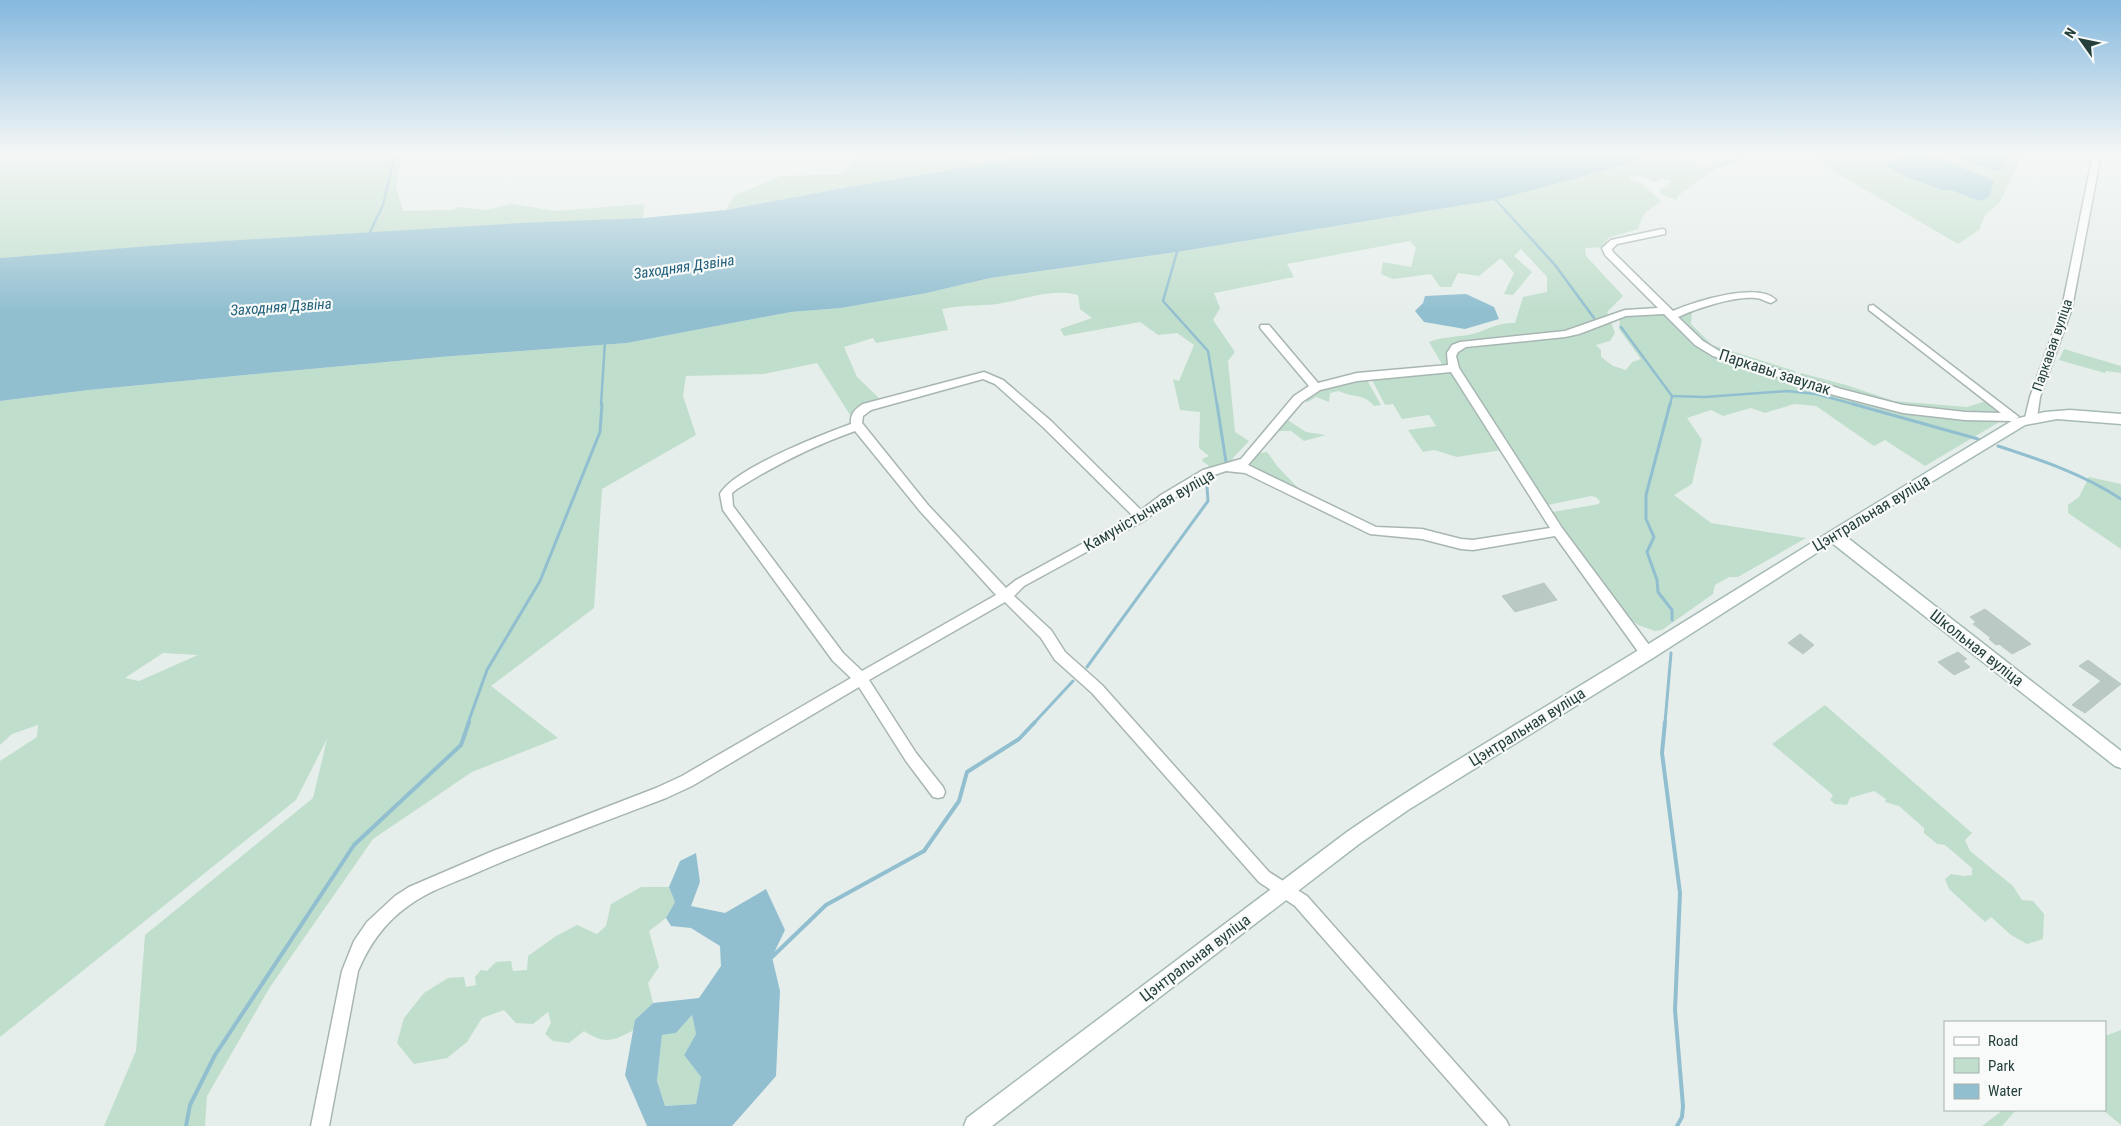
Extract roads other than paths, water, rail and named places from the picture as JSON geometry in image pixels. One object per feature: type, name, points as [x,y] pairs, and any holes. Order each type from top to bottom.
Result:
[{"type":"main road","name":"Цэнтральная вуліца","points":[[976,1126],[1284,890],[1402,804],[1647,653],[1833,535],[2021,419],[2054,415],[2121,419]]},
{"type":"main road","name":"Школьная вуліца","points":[[1833,535],[2121,761]]},
{"type":"street","name":"Паркавая вуліца","points":[[2021,419],[2035,397],[2067,308],[2087,207]]},
{"type":"street","name":"Паркавы завулак","points":[[1662,232],[1614,242],[1608,248],[1608,253],[1699,343],[1717,354],[1838,392],[1903,409],[1965,416],[2021,419]]},
{"type":"street","points":[[1647,653],[1558,531],[1454,368],[1450,360],[1451,354],[1453,350],[1464,344],[1575,332],[1625,313],[1668,314],[1746,296],[1761,296],[1772,300]]},
{"type":"street","points":[[1873,308],[2021,419]]},
{"type":"street","points":[[1265,327],[1316,387]]},
{"type":"street","points":[[1234,467],[1245,462],[1298,399],[1316,387],[1357,377],[1417,373],[1454,368]]},
{"type":"street","points":[[1141,517],[1047,424],[998,382],[988,376],[973,377],[867,407],[857,414],[855,420],[857,426],[924,508],[1006,596],[1036,623],[1046,634],[1060,656],[1117,710],[1264,877],[1302,901],[1500,1126]]},
{"type":"street","points":[[857,426],[810,443],[760,469],[731,487],[727,492],[727,507],[838,657],[861,679],[912,757],[938,792]]},
{"type":"street","name":"Камуністычная вуліца","points":[[320,1126],[350,971],[360,948],[373,927],[401,901],[437,880],[662,793],[687,781],[1006,596],[1020,583],[1141,517],[1165,498],[1207,473],[1234,467],[1247,470],[1374,531],[1422,534],[1473,545],[1558,531]]},
{"type":"water","name":"Заходняя Дзвіна","points":[[744,207],[1455,207],[1177,252],[990,278],[927,293],[841,308],[791,312],[627,343],[267,373],[89,390],[0,401],[0,258],[175,244],[521,223],[643,218]]},
{"type":"water","points":[[1466,294],[1494,307],[1499,319],[1465,329],[1424,322],[1415,311],[1423,303],[1425,296]]},
{"type":"water","points":[[696,853],[700,882],[691,906],[725,913],[766,889],[785,930],[772,957],[780,991],[776,1076],[732,1126],[647,1126],[625,1075],[635,1020],[653,1003],[699,998],[721,966],[720,946],[691,928],[671,926],[666,918],[675,902],[669,887],[680,861]],"holes":[[[692,1015],[696,1034],[684,1055],[701,1077],[696,1104],[665,1106],[657,1081],[662,1035],[676,1033]]]},
{"type":"waterway","points":[[368,236],[382,207]]},
{"type":"waterway","points":[[1502,207],[1555,265],[1594,318]]},
{"type":"waterway","points":[[1175,249],[1177,252],[1163,301],[1208,351],[1217,405]]},
{"type":"waterway","points":[[1621,327],[1672,396]]},
{"type":"waterway","points":[[601,405],[605,341]]},
{"type":"waterway","points":[[1672,396],[1705,397],[1787,391],[1816,394],[1857,405]]},
{"type":"waterway","points":[[1670,405],[1672,396]]},
{"type":"waterway","points":[[468,723],[487,670],[540,581],[600,432],[602,404]]},
{"type":"waterway","points":[[1217,404],[1226,462]]},
{"type":"waterway","points":[[1670,404],[1646,495],[1646,519],[1654,537],[1647,552],[1657,580],[1658,592],[1672,610],[1672,620]]},
{"type":"waterway","points":[[1853,404],[1978,439]]},
{"type":"waterway","points":[[1998,446],[2046,462],[2077,475],[2121,499]]},
{"type":"waterway","points":[[1087,667],[1208,501],[1207,487],[1215,475]]},
{"type":"waterway","points":[[1665,723],[1671,653]]},
{"type":"waterway","points":[[1034,723],[1073,681]]},
{"type":"waterway","points":[[186,1126],[190,1105],[215,1055],[354,845],[461,745],[469,722]]},
{"type":"waterway","points":[[772,957],[826,905],[924,851],[959,801],[967,772],[1019,739],[1035,722]]},
{"type":"waterway","points":[[1665,722],[1662,753],[1680,893],[1675,1010],[1683,1106],[1682,1117],[1677,1126]]}]
